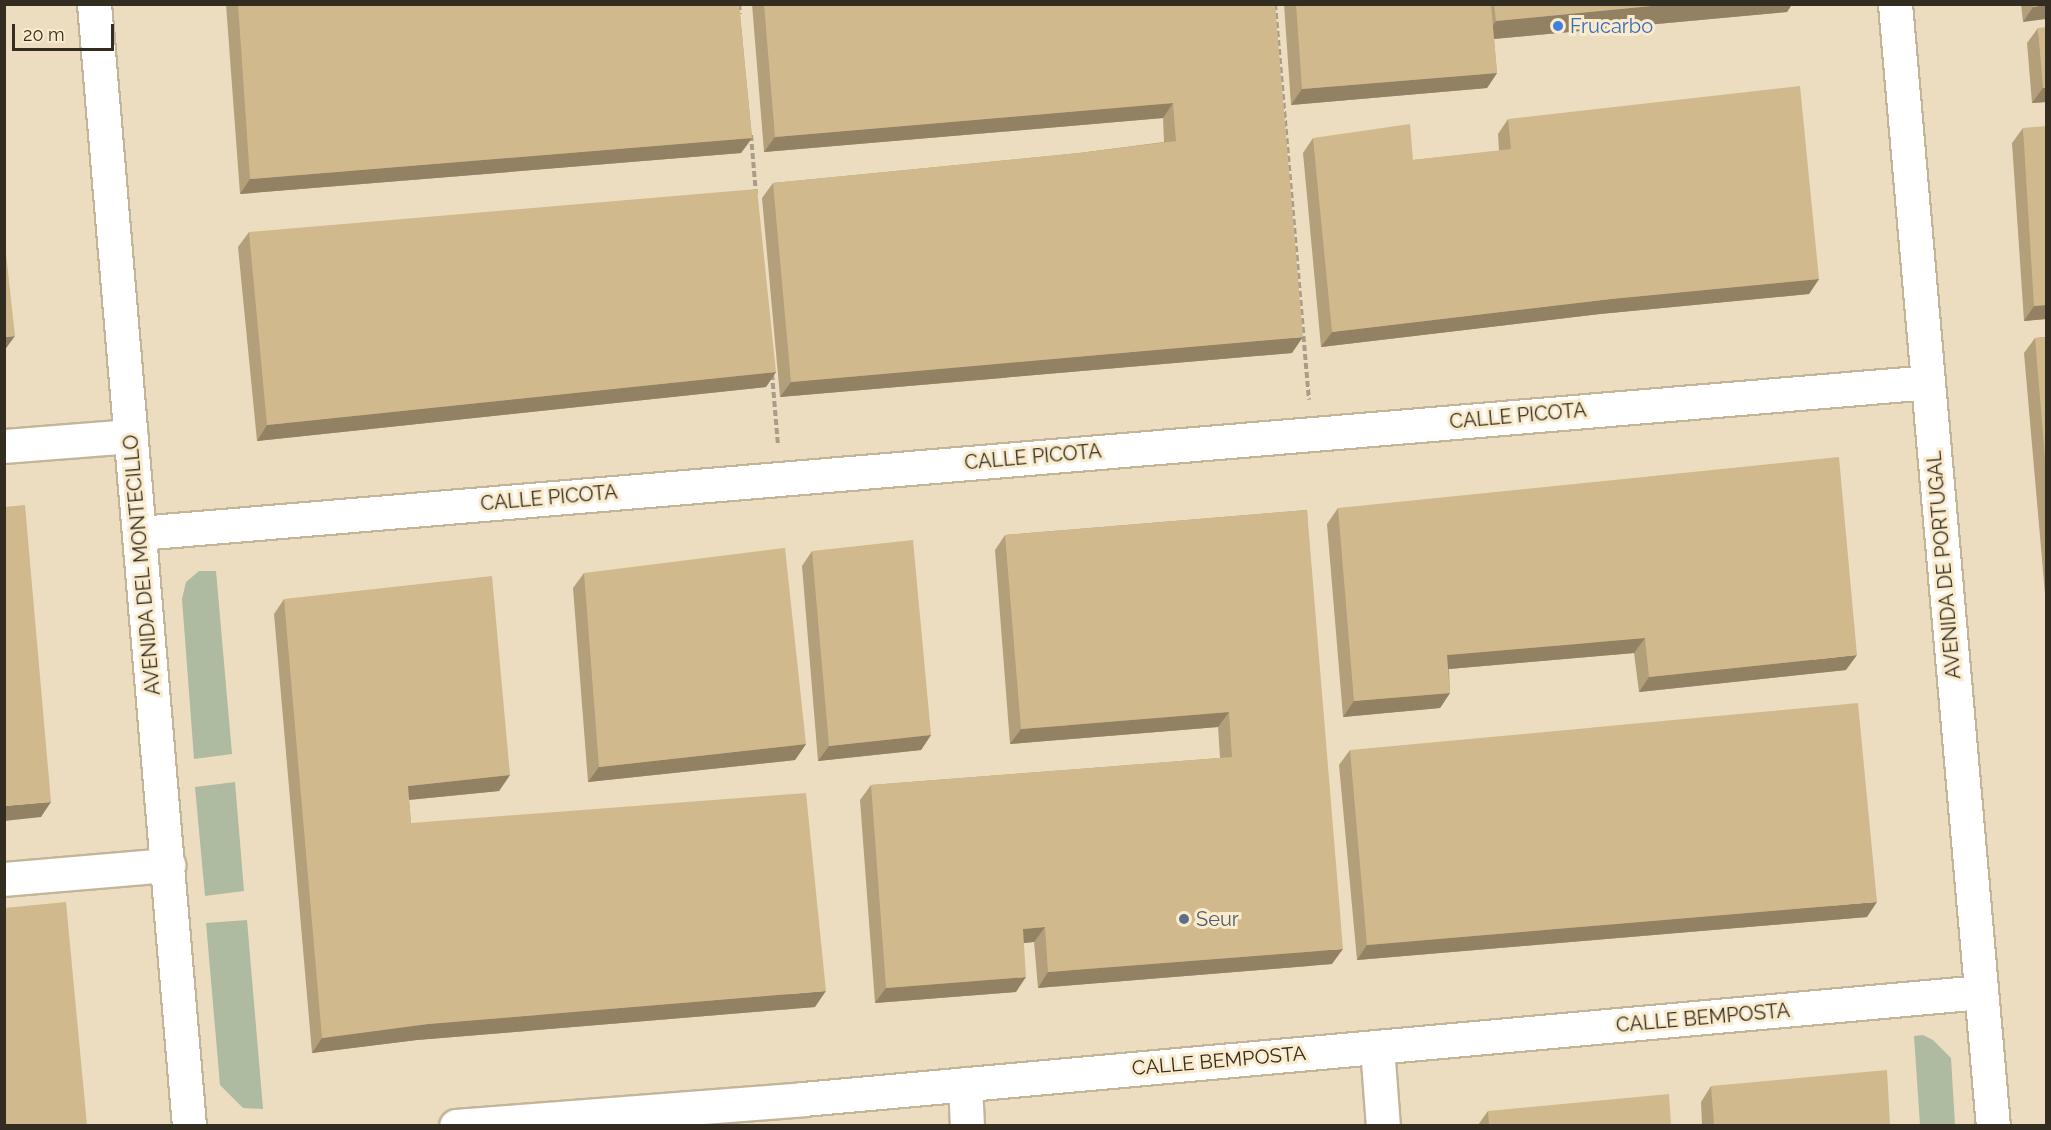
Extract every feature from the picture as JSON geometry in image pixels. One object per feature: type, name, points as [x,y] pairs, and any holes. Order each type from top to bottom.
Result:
[{"type":"street","name":"AVENIDA DEL MONTECILLO","points":[[94,4],[168,865],[197,1125]]},
{"type":"street","name":"AVENIDA DE PORTUGAL","points":[[1895,4],[1993,1125]]},
{"type":"street","name":"CALLE PICOTA","points":[[139,533],[1928,382]]},
{"type":"street","points":[[4,446],[131,436]]},
{"type":"street","points":[[4,879],[168,865]]},
{"type":"street","name":"CALLE BEMPOSTA","points":[[456,1125],[804,1112],[965,1084],[1981,992]]},
{"type":"street","points":[[1377,1047],[1383,1125]]},
{"type":"street","points":[[965,1084],[968,1125]]},
{"type":"path","points":[[739,4],[740,16]]},
{"type":"path","points":[[1275,4],[1312,434]]},
{"type":"path","points":[[750,123],[757,206]]},
{"type":"path","points":[[772,372],[781,478]]},
{"type":"green space","points":[[199,571],[216,571],[232,754],[194,759],[182,599],[186,582]]},
{"type":"green space","points":[[235,782],[244,891],[205,896],[195,787]]},
{"type":"green space","points":[[247,920],[263,1109],[243,1108],[220,1085],[206,923]]},
{"type":"green space","points":[[1923,1035],[1933,1040],[1951,1058],[1955,1125],[1920,1125],[1914,1036]]},
{"type":"building","points":[[238,4],[739,4],[752,138],[250,179]]},
{"type":"building","points":[[764,4],[1275,4],[1303,337],[791,382],[773,183],[1079,153],[1176,141],[1173,103],[775,137]]},
{"type":"building","points":[[1296,4],[1491,4],[1497,73],[1302,89]]},
{"type":"building","points":[[1494,4],[1672,4],[1496,21]]},
{"type":"building","points":[[2033,4],[2046,4],[2046,5],[2033,7]]},
{"type":"building","points":[[2046,27],[2046,88],[2043,88],[2038,28]]},
{"type":"building","points":[[1800,86],[1819,279],[1611,299],[1332,332],[1313,138],[1410,124],[1413,160],[1511,149],[1508,119]]},
{"type":"building","points":[[2046,126],[2046,305],[2034,306],[2023,128]]},
{"type":"building","points":[[757,189],[776,372],[267,425],[249,232]]},
{"type":"building","points":[[4,235],[15,336],[4,337]]},
{"type":"building","points":[[2046,337],[2046,470],[2035,338]]},
{"type":"building","points":[[1839,457],[1857,655],[1649,677],[1645,638],[1447,655],[1450,693],[1354,701],[1338,508]]},
{"type":"building","points":[[25,505],[51,802],[4,806],[4,507]]},
{"type":"building","points":[[1307,510],[1343,949],[1048,972],[1045,927],[1023,929],[1026,977],[886,988],[871,785],[1232,757],[1229,712],[1021,729],[1005,535]]},
{"type":"building","points":[[913,540],[931,735],[829,746],[812,551]]},
{"type":"building","points":[[785,548],[806,744],[599,767],[584,573]]},
{"type":"building","points":[[492,576],[510,775],[408,786],[411,823],[806,793],[826,991],[428,1024],[322,1038],[284,599]]},
{"type":"building","points":[[1858,703],[1877,902],[1367,945],[1350,750]]},
{"type":"building","points":[[66,902],[87,1125],[4,1125],[4,908]]},
{"type":"building","points":[[1887,1070],[1890,1125],[1714,1125],[1711,1086]]},
{"type":"building","points":[[1669,1094],[1671,1125],[1489,1125],[1488,1111]]},
{"type":"place","name":"Frucarbo","points":[[1558,26]]},
{"type":"place","name":"Seur","points":[[1184,919]]}]
